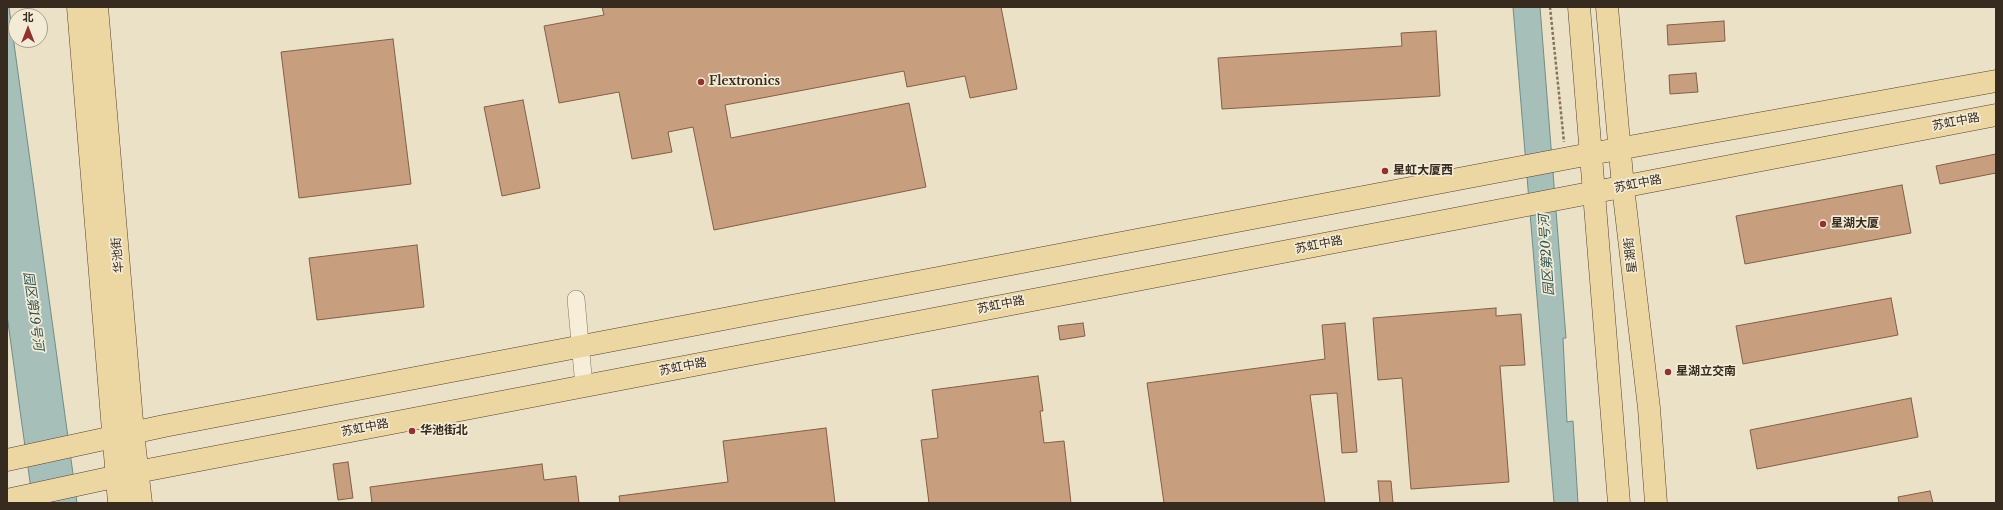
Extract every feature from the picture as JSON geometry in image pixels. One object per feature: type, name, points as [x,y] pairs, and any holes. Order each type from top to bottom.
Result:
[{"type":"main road","name":"华池街","points":[[78,7],[123,435],[137,472],[141,503]]},
{"type":"main road","name":"华池街","points":[[97,7],[123,435],[116,476],[119,503]]},
{"type":"main road","points":[[1579,7],[1619,503]]},
{"type":"main road","name":"星湖街","points":[[1607,7],[1623,187],[1649,408],[1656,503]]},
{"type":"main road","points":[[15,458],[123,435],[1561,159],[1996,81]]},
{"type":"main road","name":"苏虹中路","points":[[7,500],[116,476],[1996,115]]},
{"type":"lane","points":[[576,299],[584,386]]},
{"type":"path","points":[[1550,7],[1561,159]]},
{"type":"water","name":"园区第19号河","points":[[7,7],[9,7],[8,48],[15,48],[77,503],[33,503],[7,315]]},
{"type":"water","name":"园区第20号河","points":[[1513,7],[1540,7],[1566,338],[1563,338],[1567,422],[1573,421],[1578,503],[1554,503]]},
{"type":"building","name":"Flextronics","points":[[602,7],[1001,7],[1017,89],[970,98],[965,76],[907,87],[904,71],[725,105],[731,138],[909,103],[926,187],[714,230],[693,127],[668,132],[672,152],[632,159],[619,92],[559,103],[544,26],[604,15]]},
{"type":"building","points":[[1724,21],[1725,41],[1668,45],[1667,25]]},
{"type":"building","points":[[1436,31],[1440,96],[1222,109],[1218,58],[1402,46],[1401,33]]},
{"type":"building","points":[[393,39],[411,184],[299,198],[281,52]]},
{"type":"building","points":[[1696,73],[1698,92],[1670,94],[1669,75]]},
{"type":"building","points":[[523,100],[540,188],[502,196],[484,107]]},
{"type":"building","points":[[1996,154],[1996,173],[1940,184],[1936,166]]},
{"type":"building","name":"星湖大厦","points":[[1902,185],[1911,233],[1745,264],[1736,216]]},
{"type":"building","points":[[417,245],[424,307],[317,320],[309,258]]},
{"type":"building","points":[[1891,298],[1898,335],[1743,364],[1736,326]]},
{"type":"building","points":[[1496,308],[1496,316],[1521,314],[1525,365],[1500,366],[1509,482],[1411,489],[1402,378],[1378,380],[1373,318]]},
{"type":"building","points":[[1083,323],[1085,336],[1060,340],[1058,326]]},
{"type":"building","points":[[1345,323],[1357,452],[1342,453],[1337,393],[1310,395],[1325,503],[1164,503],[1147,383],[1325,359],[1322,325]]},
{"type":"building","points":[[1038,376],[1043,411],[1040,411],[1044,443],[1064,441],[1071,503],[929,503],[921,440],[938,438],[932,390]]},
{"type":"building","points":[[1911,398],[1918,437],[1757,469],[1750,430]]},
{"type":"building","points":[[826,428],[835,503],[620,503],[619,496],[728,482],[723,441]]},
{"type":"building","points":[[348,462],[353,498],[338,500],[333,464]]},
{"type":"building","points":[[542,464],[544,480],[576,476],[579,503],[372,503],[370,487]]},
{"type":"building","points":[[1378,481],[1391,481],[1393,503],[1380,503]]},
{"type":"building","points":[[1930,491],[1933,503],[1899,503],[1898,497]]},
{"type":"place","name":"Flextronics","points":[[701,82]]},
{"type":"place","name":"星虹大厦西","points":[[1385,171]]},
{"type":"place","name":"星湖大厦","points":[[1823,224]]},
{"type":"place","name":"星湖立交南","points":[[1668,372]]},
{"type":"place","name":"华池街北","points":[[412,431]]}]
